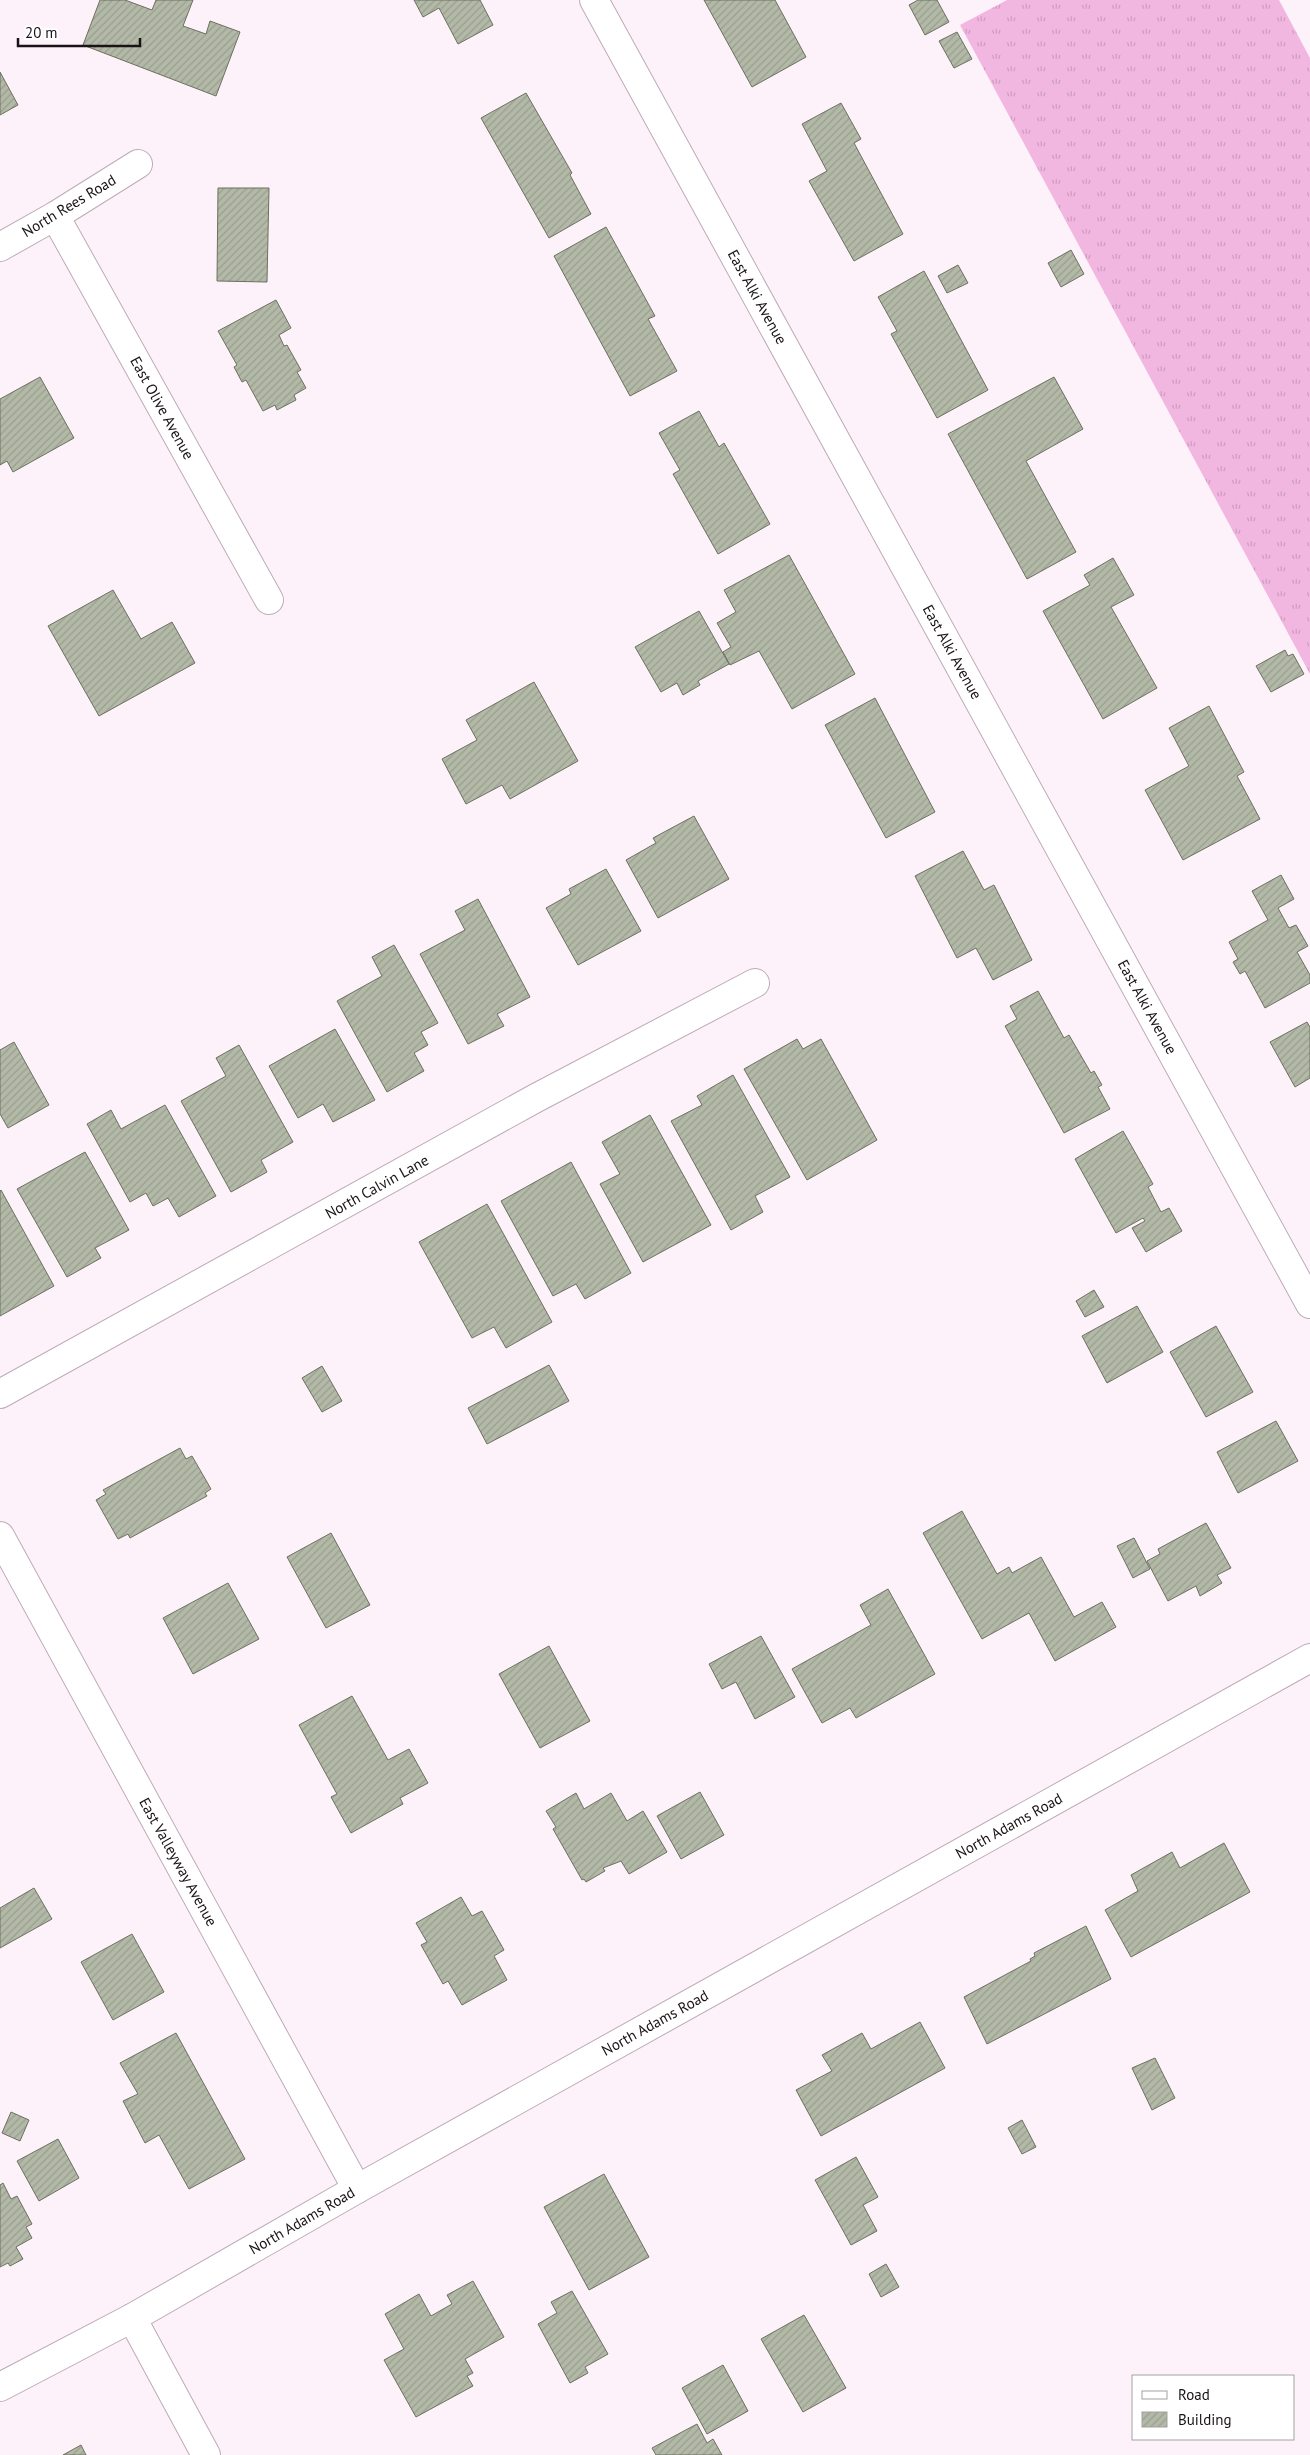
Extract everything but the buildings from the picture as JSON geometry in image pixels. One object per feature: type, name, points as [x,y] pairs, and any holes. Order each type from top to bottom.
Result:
[{"type":"street","name":"East Alki Avenue","points":[[594,0],[1310,1304]]},
{"type":"street","name":"North Rees Road","points":[[0,247],[55,216],[138,164]]},
{"type":"street","name":"East Olive Avenue","points":[[55,216],[269,600]]},
{"type":"street","name":"North Calvin Lane","points":[[0,1394],[528,1103],[755,983]]},
{"type":"street","name":"East Valleyway Avenue","points":[[0,1536],[357,2189]]},
{"type":"street","name":"North Adams Road","points":[[0,2387],[132,2318],[357,2189],[1310,1658]]},
{"type":"street","points":[[132,2318],[206,2455]]},
{"type":"green space","points":[[1007,0],[1279,0],[1310,58],[1310,674],[960,25]]}]
